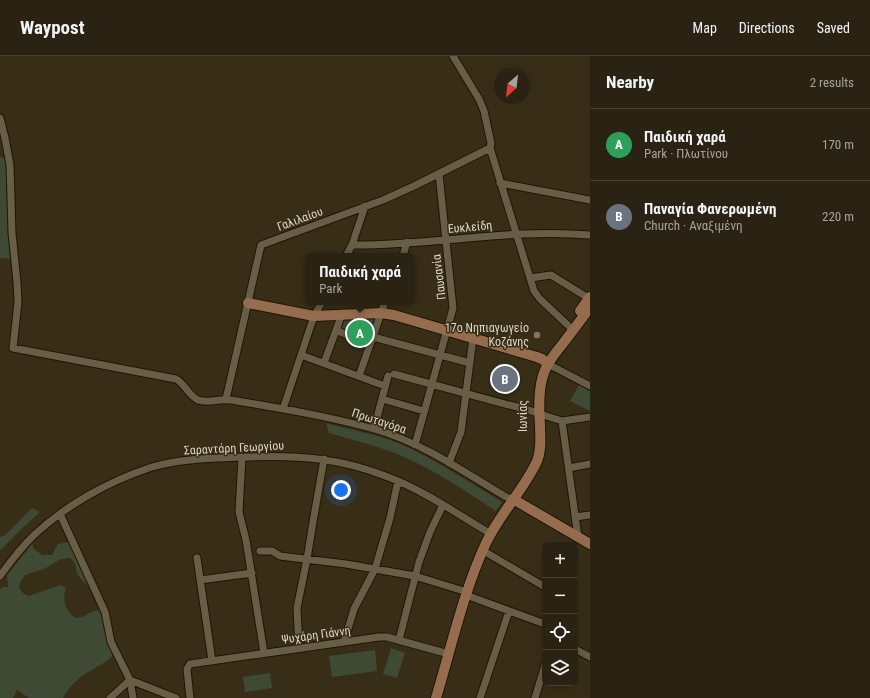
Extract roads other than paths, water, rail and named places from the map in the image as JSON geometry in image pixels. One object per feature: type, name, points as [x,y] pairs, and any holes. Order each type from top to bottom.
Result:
[{"type":"main road","name":"Ιωνίας","points":[[436,698],[467,593],[482,550],[511,503],[535,452],[538,413],[536,380],[546,362],[590,300]]},
{"type":"main road","points":[[248,303],[314,316],[381,313],[394,315],[537,357],[546,362]]},
{"type":"main road","points":[[511,503],[590,544]]},
{"type":"street","points":[[453,56],[479,99],[484,111],[490,148],[500,184],[536,296],[571,328]]},
{"type":"street","name":"Πρωταγόρα","points":[[0,118],[10,165],[12,232],[18,302],[14,348],[176,379],[182,383],[193,397],[199,400],[211,401],[226,399],[325,417],[374,429],[415,445],[449,463],[506,497],[511,503]]},
{"type":"street","name":"Γαλιλαίου","points":[[226,399],[261,245],[414,186],[490,148]]},
{"type":"street","name":"Παυσανία","points":[[415,445],[452,313],[453,302],[445,240],[440,174]]},
{"type":"street","points":[[500,184],[590,200]]},
{"type":"street","points":[[348,253],[352,245],[365,206]]},
{"type":"street","name":"Ευκλείδη","points":[[352,245],[445,240],[516,234],[590,235]]},
{"type":"street","points":[[404,253],[407,242]]},
{"type":"street","points":[[530,278],[551,275],[590,300]]},
{"type":"street","points":[[283,409],[314,316],[320,305]]},
{"type":"street","points":[[359,376],[384,305]]},
{"type":"street","points":[[324,363],[342,314]]},
{"type":"street","points":[[336,330],[370,345]]},
{"type":"street","points":[[373,337],[470,363]]},
{"type":"street","points":[[449,463],[461,432],[473,338]]},
{"type":"street","points":[[301,355],[385,386]]},
{"type":"street","points":[[546,362],[590,386]]},
{"type":"street","points":[[374,429],[385,386],[391,375],[432,384],[562,421],[590,417]]},
{"type":"street","points":[[382,399],[424,411]]},
{"type":"street","points":[[562,421],[578,537]]},
{"type":"street","points":[[242,457],[239,512],[252,573],[264,653]]},
{"type":"street","name":"Σαραντάρη Γεωργίου","points":[[0,576],[32,538],[60,514],[91,494],[153,467],[194,460],[242,457],[295,457],[324,459],[358,467],[398,481],[424,493],[492,532]]},
{"type":"street","points":[[299,648],[297,608],[324,459]]},
{"type":"street","points":[[568,468],[590,464]]},
{"type":"street","points":[[344,642],[354,608],[375,569],[390,518],[398,481]]},
{"type":"street","points":[[399,640],[415,576],[425,544],[443,505]]},
{"type":"street","points":[[60,514],[99,596],[105,612],[111,642],[130,680],[133,698]]},
{"type":"street","points":[[575,517],[590,515]]},
{"type":"street","points":[[482,550],[542,585]]},
{"type":"street","points":[[260,551],[272,551],[280,556],[415,576],[467,593],[542,623]]},
{"type":"street","points":[[197,558],[212,661]]},
{"type":"street","points":[[200,580],[252,573]]},
{"type":"street","points":[[480,698],[509,611]]},
{"type":"street","name":"Ψυχάρη Γιάννη","points":[[190,698],[187,669],[190,664],[379,637],[399,640],[449,654]]},
{"type":"street","points":[[577,650],[590,657]]},
{"type":"street","points":[[535,698],[542,674]]},
{"type":"street","points":[[110,698],[130,680]]},
{"type":"street","points":[[130,680],[176,698]]},
{"type":"place","name":"Παιδική χαρά","points":[[360,333]]},
{"type":"place","name":"17ο Νηπιαγωγείο Κοζάνης","points":[[537,335]]},
{"type":"place","name":"Παναγία Φανερωμένη","points":[[505,379]]}]
